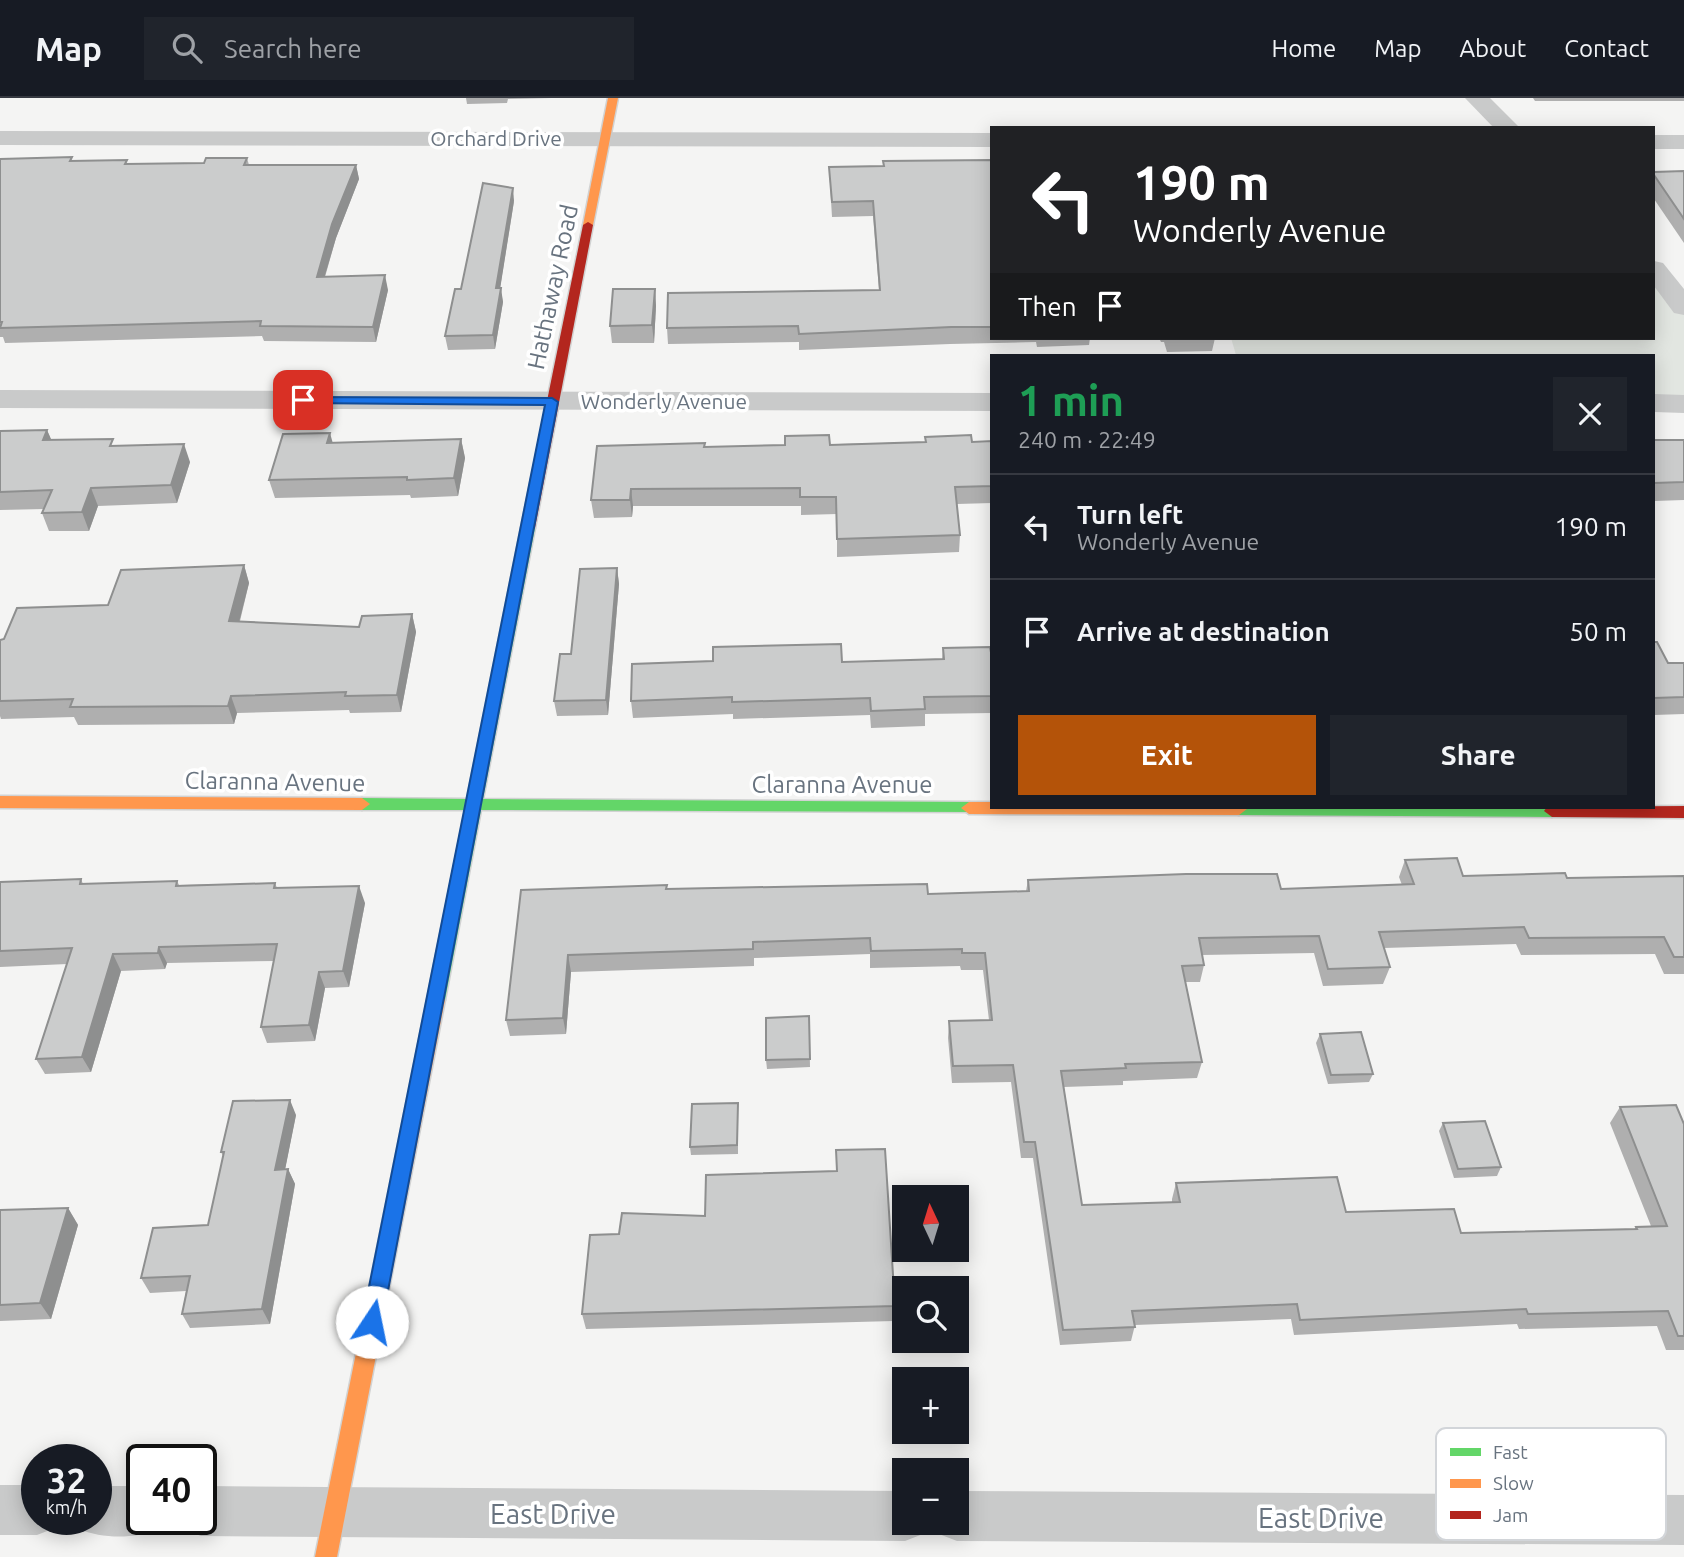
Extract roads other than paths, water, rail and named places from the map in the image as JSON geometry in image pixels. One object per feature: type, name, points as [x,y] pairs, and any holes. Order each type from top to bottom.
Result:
[{"type":"street","name":"Hathaway Road","points":[[331,1535],[613,98]]},
{"type":"street","points":[[1477,98],[1506,126]]},
{"type":"street","name":"Orchard Drive","points":[[0,138],[990,140]]},
{"type":"street","points":[[1655,142],[1684,142]]},
{"type":"street","points":[[1655,270],[1684,307]]},
{"type":"street","name":"Wonderly Avenue","points":[[0,399],[990,402]]},
{"type":"street","points":[[1655,403],[1684,404]]},
{"type":"street","name":"Claranna Avenue","points":[[0,802],[990,809]]},
{"type":"street","name":"Claranna Avenue","points":[[1078,809],[1684,812]]},
{"type":"street","points":[[0,1510],[21,1510]]},
{"type":"street","name":"East Drive","points":[[217,1514],[331,1535],[892,1516]]},
{"type":"street","name":"East Drive","points":[[969,1516],[1436,1519]]},
{"type":"street","name":"East Drive","points":[[1666,1520],[1684,1520]]}]
